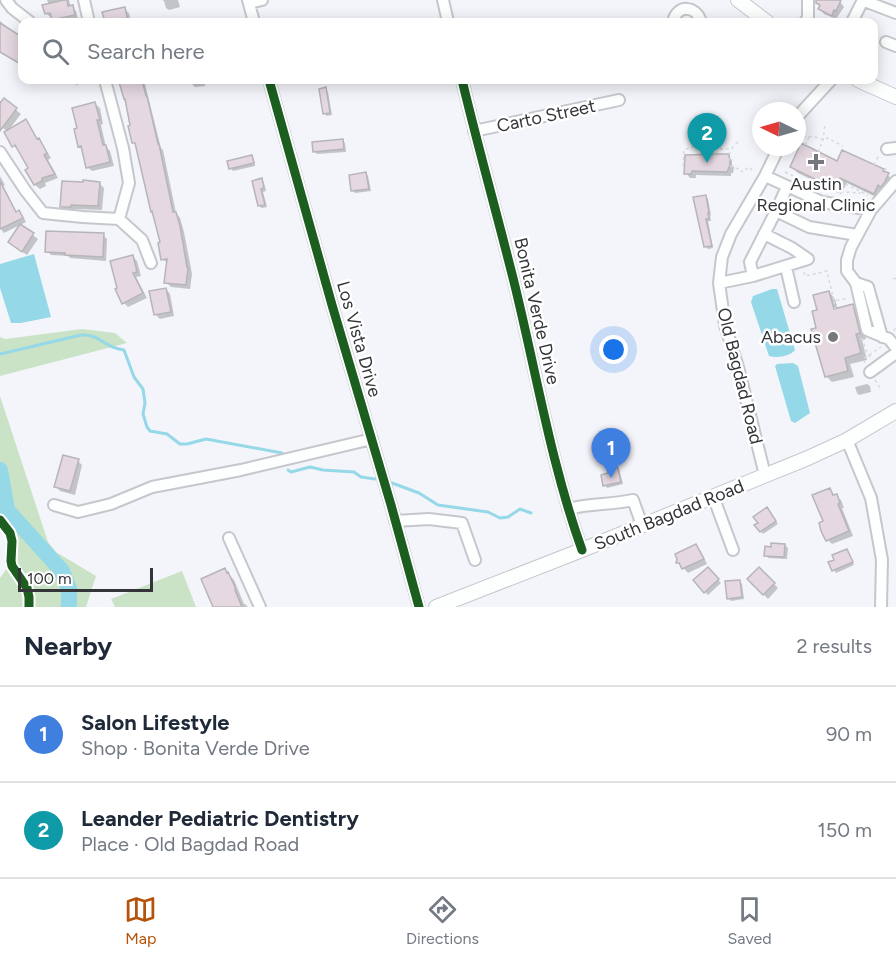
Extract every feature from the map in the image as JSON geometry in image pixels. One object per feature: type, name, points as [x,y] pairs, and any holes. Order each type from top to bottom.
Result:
[{"type":"main road","points":[[738,0],[762,18]]},
{"type":"main road","points":[[867,84],[896,97]]},
{"type":"main road","name":"South Bagdad Road","points":[[436,607],[458,603],[808,458],[847,440],[896,411]]},
{"type":"street","points":[[6,0],[25,18]]},
{"type":"street","points":[[84,0],[88,18]]},
{"type":"street","points":[[253,18],[249,2],[262,0]]},
{"type":"street","points":[[443,0],[447,18]]},
{"type":"street","points":[[808,0],[808,18]]},
{"type":"street","points":[[854,18],[863,0],[896,14]]},
{"type":"street","points":[[674,18],[680,11],[692,5]]},
{"type":"street","points":[[106,84],[123,148],[129,183],[119,219]]},
{"type":"street","name":"Los Vista Drive","points":[[270,84],[419,607]]},
{"type":"street","name":"Bonita Verde Drive","points":[[463,84],[514,282],[568,508],[582,550]]},
{"type":"street","points":[[806,107],[827,84]]},
{"type":"street","name":"Carto Street","points":[[474,131],[619,100]]},
{"type":"street","points":[[0,152],[43,213],[119,219],[142,240],[151,263]]},
{"type":"street","name":"Old Bagdad Road","points":[[765,475],[725,325],[719,284],[722,257],[731,234],[775,156]]},
{"type":"street","points":[[765,176],[822,202],[871,210]]},
{"type":"street","points":[[896,181],[871,210],[850,248],[847,260],[847,271],[856,283],[867,330],[889,339],[896,348]]},
{"type":"street","points":[[753,276],[750,262],[787,187]]},
{"type":"street","points":[[776,211],[809,227],[858,235]]},
{"type":"street","points":[[719,284],[808,260],[792,248],[764,234]]},
{"type":"street","points":[[786,267],[794,302]]},
{"type":"street","points":[[870,372],[896,353]]},
{"type":"street","points":[[54,505],[78,512],[111,504],[152,487],[241,470],[372,439]]},
{"type":"street","points":[[847,440],[871,498],[882,560],[881,607]]},
{"type":"street","points":[[713,496],[733,550]]},
{"type":"street","points":[[568,508],[633,500],[642,525]]},
{"type":"street","points":[[395,521],[429,519],[462,523],[475,560]]},
{"type":"street","points":[[229,538],[260,607]]},
{"type":"path","points":[[818,152],[823,140],[825,124]]},
{"type":"path","points":[[713,144],[720,131]]},
{"type":"path","points":[[806,136],[815,136],[823,140],[827,138],[843,146]]},
{"type":"path","points":[[806,143],[810,136]]},
{"type":"path","points":[[683,166],[684,150],[700,144],[701,139],[722,149],[730,150]]},
{"type":"path","points":[[729,161],[730,150],[738,142]]},
{"type":"path","points":[[716,146],[716,155]]},
{"type":"path","points":[[722,149],[722,154]]},
{"type":"path","points":[[874,165],[888,150]]},
{"type":"path","points":[[730,166],[742,172],[749,167],[753,171]]},
{"type":"path","points":[[885,171],[887,166]]},
{"type":"path","points":[[785,172],[825,191],[861,194],[862,192]]},
{"type":"path","points":[[835,192],[839,181],[872,197]]},
{"type":"path","points":[[805,276],[827,271],[835,309]]},
{"type":"path","points":[[834,302],[852,297]]},
{"type":"path","points":[[862,333],[862,339],[869,355]]},
{"type":"path","points":[[854,341],[862,339]]},
{"type":"green space","points":[[82,329],[115,333],[127,343],[0,376],[0,337],[5,339]]},
{"type":"green space","points":[[0,396],[48,542],[56,552],[96,576],[86,607],[0,607],[0,578],[18,553],[13,533],[0,516]]},
{"type":"green space","points":[[182,571],[196,607],[115,607],[111,599]]},
{"type":"water","points":[[34,254],[51,317],[11,323],[0,288],[0,264]]},
{"type":"water","points":[[777,289],[795,350],[790,354],[776,357],[769,356],[751,302],[753,296]]},
{"type":"water","points":[[793,363],[798,366],[810,413],[795,423],[791,421],[775,366]]},
{"type":"building","points":[[67,0],[68,6],[73,5],[75,15],[51,18],[50,13],[45,14],[42,5]]},
{"type":"building","points":[[816,0],[841,0],[832,16],[818,9],[820,5],[816,3]]},
{"type":"building","points":[[125,7],[127,18],[104,18],[102,12]]},
{"type":"building","points":[[0,23],[18,34],[18,63],[0,52]]},
{"type":"building","points":[[120,84],[143,84],[159,144],[173,212],[176,212],[180,226],[188,268],[186,285],[164,283],[167,259],[161,260],[158,243],[160,242],[135,143],[132,143]]},
{"type":"building","points":[[326,87],[330,113],[323,114],[319,89]]},
{"type":"building","points":[[4,98],[17,108],[0,131],[0,103]]},
{"type":"building","points":[[95,102],[103,145],[106,145],[110,162],[86,168],[81,146],[78,147],[74,129],[77,128],[72,108]]},
{"type":"building","points":[[26,119],[47,153],[44,155],[55,174],[42,178],[42,181],[34,185],[25,170],[28,168],[15,145],[12,147],[4,132]]},
{"type":"building","points":[[343,139],[344,149],[313,152],[312,142]]},
{"type":"building","points":[[806,146],[837,161],[842,150],[889,173],[881,187],[878,185],[874,194],[840,178],[835,189],[790,167],[795,156],[806,156]]},
{"type":"building","points":[[729,154],[730,165],[727,172],[692,171],[691,174],[684,174],[685,155]]},
{"type":"building","points":[[252,155],[254,163],[229,169],[227,161]]},
{"type":"building","points":[[366,172],[369,189],[351,191],[349,175]]},
{"type":"building","points":[[262,178],[264,188],[261,189],[265,205],[258,206],[252,181]]},
{"type":"building","points":[[83,180],[100,182],[98,206],[60,207],[62,181],[83,182]]},
{"type":"building","points":[[0,181],[16,212],[19,210],[23,218],[0,229]]},
{"type":"building","points":[[706,195],[709,219],[706,219],[712,246],[704,247],[693,197]]},
{"type":"building","points":[[20,224],[34,233],[22,252],[8,242]]},
{"type":"building","points":[[46,231],[104,233],[103,257],[45,252]]},
{"type":"building","points":[[133,255],[137,272],[133,273],[143,293],[122,304],[115,289],[117,288],[110,261]]},
{"type":"building","points":[[166,288],[171,312],[154,315],[149,291]]},
{"type":"building","name":"Abacus","points":[[829,291],[834,309],[853,304],[860,333],[856,334],[861,353],[845,358],[848,371],[825,377],[811,329],[816,328],[812,311],[817,310],[813,295]]},
{"type":"building","points":[[63,455],[79,459],[70,491],[54,487]]},
{"type":"building","points":[[617,465],[621,482],[603,486],[601,475],[608,473],[607,467]]},
{"type":"building","points":[[830,488],[833,495],[837,494],[840,503],[838,504],[849,531],[826,541],[819,523],[823,521],[812,495]]},
{"type":"building","points":[[767,507],[776,521],[760,532],[754,525],[758,523],[753,517]]},
{"type":"building","points":[[771,543],[785,544],[784,557],[764,556],[765,546],[771,547]]},
{"type":"building","points":[[696,544],[704,559],[682,569],[679,563],[676,563],[675,554]]},
{"type":"building","points":[[847,549],[853,562],[832,571],[828,562],[834,560],[832,555]]},
{"type":"building","points":[[708,567],[719,579],[704,593],[693,580]]},
{"type":"building","points":[[759,567],[775,583],[763,595],[747,579]]},
{"type":"building","points":[[225,568],[242,607],[213,607],[201,579]]},
{"type":"building","points":[[740,580],[742,597],[727,599],[725,581]]},
{"type":"waterway","points":[[0,354],[81,335],[92,336],[112,347],[124,350],[134,377],[143,389],[145,403],[143,414],[150,431],[167,434],[180,444],[206,439],[282,453]]},
{"type":"waterway","points":[[288,470],[291,472],[310,467],[354,472],[361,477],[375,479]]},
{"type":"waterway","points":[[0,470],[7,510],[62,571],[69,589],[69,607]]},
{"type":"waterway","points":[[392,483],[419,493],[438,505],[488,512],[500,518],[508,517],[520,509],[531,513]]},
{"type":"cycle path","points":[[270,84],[419,607]]},
{"type":"cycle path","points":[[463,84],[514,282],[561,484],[582,550]]},
{"type":"cycle path","points":[[0,520],[10,533],[12,566],[27,588],[29,607]]},
{"type":"place","name":"Austin Regional Clinic","points":[[816,162]]},
{"type":"place","name":"Leander Pediatric Dentistry","points":[[707,163]]},
{"type":"place","name":"Abacus","points":[[833,337]]},
{"type":"place","name":"Salon Lifestyle","points":[[611,478]]}]
